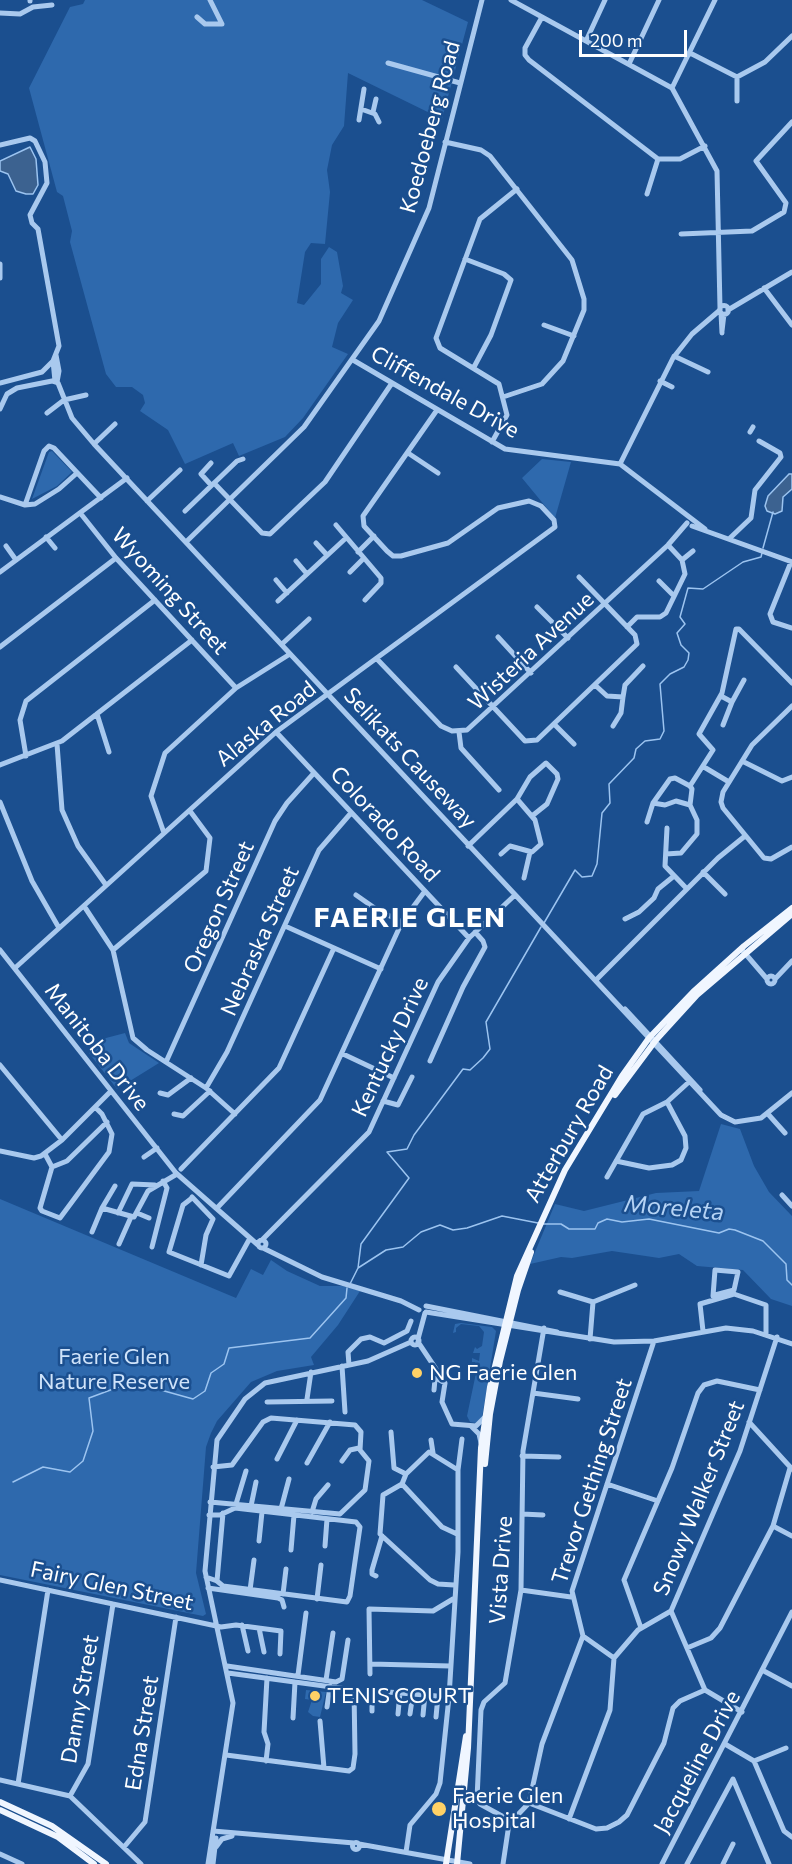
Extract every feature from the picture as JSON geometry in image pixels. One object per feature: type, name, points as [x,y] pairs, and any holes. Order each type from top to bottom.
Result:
[{"type":"main road","name":"Atterbury Road","points":[[457,1863],[468,1723],[480,1511],[481,1448],[485,1415],[507,1324],[536,1235],[587,1132],[653,1039],[744,949],[792,908]]},
{"type":"main road","name":"Atterbury Road","points":[[744,949],[792,914]]},
{"type":"main road","name":"Atterbury Road","points":[[480,1511],[490,1414],[507,1324]]},
{"type":"main road","name":"Atterbury Road","points":[[446,1862],[468,1723]]},
{"type":"main road","points":[[0,1802],[52,1826],[106,1864]]},
{"type":"main road","points":[[0,1810],[58,1837],[93,1864]]},
{"type":"street","points":[[197,17],[205,24],[221,25],[222,20],[210,0]]},
{"type":"street","name":"Koedoeberg Road","points":[[186,542],[304,428],[379,321],[431,201],[482,0]]},
{"type":"street","points":[[511,0],[672,88],[717,171],[720,290],[723,310]]},
{"type":"street","points":[[586,41],[605,0]]},
{"type":"street","points":[[629,64],[659,0]]},
{"type":"street","points":[[672,88],[715,0]]},
{"type":"street","points":[[0,13],[20,14],[33,7],[52,5]]},
{"type":"street","points":[[542,17],[526,45],[527,57],[658,159],[680,159],[705,146]]},
{"type":"street","points":[[737,77],[765,62],[792,36]]},
{"type":"street","points":[[690,53],[737,77]]},
{"type":"street","points":[[388,63],[460,83]]},
{"type":"street","points":[[737,77],[737,101]]},
{"type":"street","points":[[359,120],[364,89]]},
{"type":"street","points":[[376,99],[373,112],[379,122]]},
{"type":"street","points":[[361,109],[373,112]]},
{"type":"street","points":[[681,234],[755,231],[784,213],[786,206],[756,161],[792,122]]},
{"type":"street","points":[[0,145],[30,138],[35,141],[45,162],[46,183],[30,215],[32,223],[38,230],[59,343],[53,361],[40,373],[0,383]]},
{"type":"street","points":[[445,142],[487,153],[575,267],[585,303],[565,358],[544,382],[503,397]]},
{"type":"street","points":[[647,194],[658,159]]},
{"type":"street","points":[[492,442],[507,415],[497,381],[440,348],[436,340],[481,217],[517,189]]},
{"type":"street","points":[[465,259],[504,274],[511,280],[491,335],[474,367]]},
{"type":"street","points":[[0,267],[0,278]]},
{"type":"street","points":[[791,276],[723,310],[702,324],[674,356],[620,464],[683,514],[691,523],[792,562],[770,614],[773,622],[792,628]]},
{"type":"street","points":[[764,288],[792,325]]},
{"type":"street","points":[[544,325],[574,336]]},
{"type":"street","points":[[54,381],[59,371],[56,355]]},
{"type":"street","points":[[674,356],[708,372]]},
{"type":"street","name":"Cliffendale Drive","points":[[353,360],[510,451],[620,464]]},
{"type":"street","points":[[53,361],[54,381]]},
{"type":"street","points":[[0,409],[6,397],[14,389],[54,381]]},
{"type":"street","name":"Selikats Causeway","points":[[54,381],[75,421],[94,444],[468,846],[653,1039],[706,1100],[726,1119],[742,1121],[759,1119],[768,1114]]},
{"type":"street","points":[[660,381],[672,387]]},
{"type":"street","points":[[211,463],[201,474],[262,533],[273,532],[325,482],[392,383]]},
{"type":"street","points":[[47,413],[64,400],[86,395]]},
{"type":"street","points":[[350,572],[368,544],[375,538],[364,526],[363,516],[437,410]]},
{"type":"street","points":[[94,444],[116,424]]},
{"type":"street","points":[[730,538],[753,516],[755,490],[780,460],[780,452],[759,441]]},
{"type":"street","points":[[25,505],[48,447],[54,448],[101,498]]},
{"type":"street","points":[[408,453],[438,474]]},
{"type":"street","points":[[185,511],[237,461],[243,459]]},
{"type":"street","points":[[147,501],[180,470]]},
{"type":"street","points":[[0,497],[25,505],[38,503],[59,489],[77,472]]},
{"type":"street","points":[[0,572],[127,478]]},
{"type":"street","name":"Alaska Road","points":[[15,968],[276,732],[555,526],[554,520],[541,506],[531,501],[500,507],[453,541],[406,555],[393,556],[375,538]]},
{"type":"street","name":"Wyoming Street","points":[[81,514],[116,558],[236,688]]},
{"type":"street","name":"Wisteria Avenue","points":[[377,659],[441,726],[459,732],[471,728],[691,523]]},
{"type":"street","points":[[336,525],[382,581],[365,600]]},
{"type":"street","points":[[46,537],[55,548]]},
{"type":"street","points":[[278,601],[346,538]]},
{"type":"street","points":[[316,543],[327,555]]},
{"type":"street","points":[[627,627],[637,617],[663,616],[685,576],[682,560],[668,545]]},
{"type":"street","points":[[6,546],[16,560]]},
{"type":"street","points":[[682,560],[693,551]]},
{"type":"street","points":[[0,647],[116,558]]},
{"type":"street","points":[[296,561],[307,574]]},
{"type":"street","points":[[456,667],[528,742],[537,740],[636,647],[636,638],[579,576]]},
{"type":"street","points":[[276,580],[287,593]]},
{"type":"street","points":[[659,581],[674,596]]},
{"type":"street","points":[[26,756],[20,720],[26,701],[154,600]]},
{"type":"street","points":[[537,607],[568,638]]},
{"type":"street","points":[[282,645],[309,619]]},
{"type":"street","points":[[666,854],[681,853],[696,837],[698,825],[690,805],[690,786],[705,767],[713,750],[699,734],[721,696],[736,629],[740,629],[792,683]]},
{"type":"street","points":[[498,637],[531,673]]},
{"type":"street","points":[[0,765],[57,744],[192,640]]},
{"type":"street","points":[[164,833],[151,798],[163,757],[236,688],[290,654]]},
{"type":"street","points":[[613,726],[621,713],[625,685],[643,666]]},
{"type":"street","points":[[723,725],[744,680]]},
{"type":"street","points":[[595,685],[607,696],[623,697]]},
{"type":"street","points":[[721,696],[732,702]]},
{"type":"street","points":[[792,705],[755,742],[722,794],[722,804],[745,836],[768,860],[792,847]]},
{"type":"street","points":[[97,714],[109,752]]},
{"type":"street","points":[[554,724],[574,744]]},
{"type":"street","name":"Colorado Road","points":[[276,732],[469,938]]},
{"type":"street","points":[[459,732],[461,748],[499,790]]},
{"type":"street","points":[[57,744],[62,810],[78,846],[106,885]]},
{"type":"street","points":[[742,761],[782,781],[792,777]]},
{"type":"street","points":[[468,846],[517,799],[525,783],[542,764],[546,763],[557,774],[558,779],[549,802],[532,816]]},
{"type":"street","points":[[705,767],[729,782]]},
{"type":"street","name":"Oregon Street","points":[[166,1062],[275,821],[314,772]]},
{"type":"street","points":[[647,822],[652,803],[672,778],[690,786]]},
{"type":"street","points":[[501,854],[510,846],[531,852],[538,849],[541,842],[532,816],[517,799]]},
{"type":"street","points":[[652,803],[665,805],[676,801],[690,805]]},
{"type":"street","points":[[0,802],[32,881],[59,928]]},
{"type":"street","points":[[113,950],[206,871],[210,848],[209,836],[190,811]]},
{"type":"street","name":"Nebraska Street","points":[[174,1114],[183,1116],[208,1089],[320,847],[351,813]]},
{"type":"street","points":[[667,828],[664,866],[687,889]]},
{"type":"street","points":[[596,981],[703,872],[745,836]]},
{"type":"street","points":[[524,878],[531,852]]},
{"type":"street","points":[[703,872],[725,894]]},
{"type":"street","points":[[624,919],[639,912],[654,898],[658,889],[674,876]]},
{"type":"street","points":[[217,1208],[316,1105],[343,1054],[402,922],[425,891]]},
{"type":"street","points":[[356,894],[376,909],[402,922]]},
{"type":"street","name":"Kentucky Drive","points":[[263,1243],[366,1135],[436,986],[469,938],[515,895]]},
{"type":"street","points":[[84,906],[113,950],[132,1036],[140,1045],[208,1089],[235,1114]]},
{"type":"street","points":[[285,926],[381,969]]},
{"type":"street","points":[[430,1061],[484,947],[483,941],[475,932]]},
{"type":"street","points":[[119,1244],[148,1191],[178,1171],[282,1063],[334,948]]},
{"type":"street","points":[[744,949],[773,977],[792,962]]},
{"type":"street","name":"Manitoba Drive","points":[[0,950],[111,1092],[186,1180],[250,1238],[263,1243],[272,1252],[322,1277],[423,1310],[590,1339],[654,1341],[703,1331],[736,1328],[777,1337],[792,1344]]},
{"type":"street","points":[[343,1054],[394,1078]]},
{"type":"street","points":[[0,1065],[62,1140]]},
{"type":"street","points":[[383,1101],[398,1106],[412,1077]]},
{"type":"street","points":[[160,1093],[168,1095],[191,1078]]},
{"type":"street","points":[[607,1177],[643,1114],[667,1102],[691,1081]]},
{"type":"street","points":[[0,1151],[34,1158],[45,1154],[111,1092]]},
{"type":"street","points":[[785,1133],[768,1114],[792,1093]]},
{"type":"street","points":[[616,1161],[649,1168],[672,1165],[681,1160],[686,1148],[685,1136],[667,1102]]},
{"type":"street","points":[[95,1107],[107,1122],[112,1136],[108,1156],[60,1218],[42,1211],[39,1208],[52,1167],[72,1156],[107,1122]]},
{"type":"street","points":[[144,1158],[157,1148]]},
{"type":"street","points":[[45,1154],[52,1167]]},
{"type":"street","points":[[152,1247],[167,1188],[163,1181]]},
{"type":"street","points":[[118,1213],[132,1184],[156,1185]]},
{"type":"street","points":[[92,1232],[115,1186]]},
{"type":"street","points":[[197,1190],[192,1198],[183,1205],[169,1251],[229,1276],[250,1238]]},
{"type":"street","points":[[782,1195],[792,1206]]},
{"type":"street","points":[[192,1198],[213,1219],[206,1235],[201,1265]]},
{"type":"street","points":[[102,1208],[149,1218]]},
{"type":"street","points":[[703,1331],[701,1304],[705,1298],[713,1296],[734,1290],[738,1272],[715,1270],[713,1296]]},
{"type":"street","points":[[560,1292],[593,1302],[635,1285]]},
{"type":"street","points":[[701,1304],[733,1294],[763,1302],[768,1310],[766,1334]]},
{"type":"street","points":[[590,1339],[593,1302]]},
{"type":"street","points":[[423,1310],[416,1342],[436,1368],[434,1390]]},
{"type":"street","points":[[349,1365],[348,1353],[361,1339],[370,1337],[384,1343],[407,1331],[411,1321]]},
{"type":"street","name":"Vista Drive","points":[[511,1821],[480,1804],[477,1794],[482,1708],[484,1702],[505,1683],[521,1590],[522,1456],[544,1331]]},
{"type":"street","name":"Snowy Walker Street","points":[[614,1658],[641,1628],[671,1611],[729,1478],[777,1337]]},
{"type":"street","name":"Trevor Gething Street","points":[[583,1636],[583,1629],[571,1597],[654,1341]]},
{"type":"street","points":[[210,1864],[233,1703],[228,1669],[206,1577],[213,1467],[219,1435],[250,1393],[271,1380],[349,1365],[416,1342]]},
{"type":"street","points":[[342,1366],[345,1412]]},
{"type":"street","points":[[307,1399],[311,1372]]},
{"type":"street","points":[[436,1378],[444,1383],[442,1402],[450,1422],[471,1426],[481,1423],[485,1415]]},
{"type":"street","points":[[641,1628],[624,1580],[658,1501],[701,1387],[720,1381],[760,1390]]},
{"type":"street","points":[[533,1393],[578,1399]]},
{"type":"street","points":[[267,1402],[307,1399],[332,1401]]},
{"type":"street","points":[[210,1502],[340,1514],[365,1491],[369,1461],[359,1448],[361,1432],[359,1427],[330,1422],[267,1419],[232,1465],[213,1467]]},
{"type":"street","points":[[277,1459],[297,1420]]},
{"type":"street","points":[[307,1463],[330,1422]]},
{"type":"street","points":[[687,1648],[716,1634],[773,1526],[791,1468],[749,1422]]},
{"type":"street","points":[[471,1426],[479,1434],[481,1448]]},
{"type":"street","points":[[391,1432],[394,1468],[406,1474]]},
{"type":"street","points":[[406,1852],[411,1823],[440,1787],[449,1696],[458,1470],[462,1439]]},
{"type":"street","points":[[431,1440],[433,1453]]},
{"type":"street","points":[[342,1461],[350,1450],[359,1448]]},
{"type":"street","points":[[454,1585],[438,1584],[430,1580],[382,1536],[379,1529],[383,1495],[402,1484],[406,1474],[426,1454],[433,1453],[458,1470]]},
{"type":"street","points":[[522,1456],[558,1457]]},
{"type":"street","points":[[236,1504],[246,1471]]},
{"type":"street","points":[[281,1509],[289,1479]]},
{"type":"street","points":[[251,1506],[256,1482]]},
{"type":"street","points":[[402,1484],[442,1527],[457,1534]]},
{"type":"street","points":[[607,1484],[658,1501]]},
{"type":"street","points":[[312,1512],[317,1497],[328,1485]]},
{"type":"street","points":[[206,1577],[217,1581],[221,1586],[345,1602],[350,1599],[360,1527],[356,1522],[230,1508],[223,1513],[209,1515]]},
{"type":"street","points":[[259,1541],[262,1512]]},
{"type":"street","points":[[217,1581],[223,1513]]},
{"type":"street","points":[[522,1514],[543,1515]]},
{"type":"street","points":[[291,1550],[294,1515]]},
{"type":"street","points":[[325,1546],[327,1519]]},
{"type":"street","points":[[773,1526],[792,1536]]},
{"type":"street","points":[[376,1576],[372,1575],[372,1570],[382,1536]]},
{"type":"street","points":[[250,1590],[254,1560]]},
{"type":"street","points":[[317,1599],[321,1565]]},
{"type":"street","points":[[283,1594],[286,1569]]},
{"type":"street","name":"Fairy Glen Street","points":[[0,1580],[217,1625],[242,1625],[281,1631],[279,1653]]},
{"type":"street","points":[[208,1588],[278,1598],[282,1600],[284,1607]]},
{"type":"street","points":[[18,1784],[48,1590]]},
{"type":"street","points":[[521,1590],[571,1597]]},
{"type":"street","points":[[370,1674],[369,1609],[433,1611],[453,1599]]},
{"type":"street","name":"Danny Street","points":[[70,1796],[88,1765],[113,1604]]},
{"type":"street","points":[[671,1611],[705,1690],[742,1712]]},
{"type":"street","name":"Jacqueline Drive","points":[[662,1864],[792,1612]]},
{"type":"street","points":[[298,1675],[306,1613]]},
{"type":"street","name":"Edna Street","points":[[124,1847],[145,1822],[176,1617]]},
{"type":"street","name":"Jacqueline Drive","points":[[762,1672],[792,1620]]},
{"type":"street","points":[[242,1625],[248,1651]]},
{"type":"street","points":[[259,1628],[264,1652]]},
{"type":"street","points":[[326,1680],[333,1633]]},
{"type":"street","points":[[503,1864],[511,1821],[529,1803],[542,1744],[583,1636],[614,1658],[610,1710],[569,1819]]},
{"type":"street","points":[[228,1669],[298,1675],[336,1682],[342,1679],[348,1640]]},
{"type":"street","points":[[371,1664],[450,1666]]},
{"type":"street","points":[[226,1755],[351,1771],[355,1756],[355,1691],[267,1678],[228,1669]]},
{"type":"street","points":[[762,1672],[792,1686]]},
{"type":"street","points":[[266,1761],[268,1744],[264,1732],[267,1678]]},
{"type":"street","points":[[294,1718],[295,1682]]},
{"type":"street","points":[[327,1707],[330,1686]]},
{"type":"street","points":[[529,1803],[601,1829],[611,1827],[624,1818],[664,1743],[673,1708],[680,1701],[705,1690]]},
{"type":"street","points":[[372,1711],[374,1692],[449,1696]]},
{"type":"street","points":[[398,1714],[400,1692]]},
{"type":"street","points":[[410,1714],[413,1693]]},
{"type":"street","points":[[423,1715],[425,1694]]},
{"type":"street","points":[[436,1717],[438,1696]]},
{"type":"street","points":[[320,1721],[324,1768]]},
{"type":"street","points":[[725,1743],[754,1761],[784,1831],[792,1838]]},
{"type":"street","points":[[754,1761],[786,1748]]},
{"type":"street","points":[[687,1864],[733,1779],[769,1864]]},
{"type":"street","points":[[0,1780],[70,1796],[141,1864]]},
{"type":"street","points":[[215,1832],[369,1847],[406,1852],[446,1862],[470,1864]]},
{"type":"street","points":[[210,1864],[215,1848],[215,1832]]},
{"type":"street","points":[[215,1848],[226,1837],[254,1836]]},
{"type":"street","points":[[723,1864],[733,1844]]},
{"type":"street","points":[[0,1854],[22,1864]]},
{"type":"green space","points":[[85,0],[422,0],[468,22],[442,119],[348,73],[344,126],[332,145],[327,170],[330,192],[325,244],[311,243],[305,252],[297,303],[304,305],[321,284],[321,259],[329,247],[337,252],[343,286],[341,293],[353,300],[338,323],[332,347],[348,354],[303,418],[285,437],[239,456],[233,443],[185,464],[168,430],[140,411],[145,403],[143,395],[132,387],[116,387],[106,374],[70,242],[72,231],[63,196],[57,192],[29,88],[70,7],[83,4]]},
{"type":"green space","points":[[52,451],[72,472],[57,486],[32,499],[49,452]]},
{"type":"green space","points":[[542,459],[571,462],[555,518],[522,478]]},
{"type":"green space","points":[[125,1033],[129,1043],[159,1063],[117,1089],[89,1053],[106,1038]]},
{"type":"green space","points":[[721,1124],[740,1129],[754,1166],[769,1192],[792,1216],[792,1306],[771,1299],[743,1270],[697,1266],[679,1254],[659,1258],[612,1251],[572,1258],[561,1257],[530,1264],[555,1204],[584,1211],[656,1193],[699,1191]]},
{"type":"green space","name":"Faerie Glen Nature Reserve","points":[[0,1199],[236,1298],[251,1269],[263,1275],[271,1260],[287,1271],[320,1286],[343,1286],[360,1291],[338,1325],[311,1357],[314,1365],[277,1371],[251,1382],[217,1421],[211,1433],[206,1447],[196,1573],[206,1614],[203,1616],[0,1575]]},
{"type":"green space","points":[[461,1323],[492,1327],[496,1331],[482,1418],[476,1423],[470,1422],[467,1416],[476,1373],[475,1362],[472,1362],[472,1358],[479,1361],[480,1353],[473,1353],[475,1347],[477,1349],[482,1346],[484,1332],[479,1326],[461,1324],[453,1333],[455,1324]]},
{"type":"green space","points":[[306,1690],[326,1692],[320,1717],[308,1712],[312,1700],[305,1699]]},
{"type":"shaded area","points":[[30,147],[36,159],[38,185],[33,194],[26,194],[16,191],[8,174],[0,171],[0,161]]},
{"type":"shaded area","points":[[789,474],[792,474],[792,489],[783,497],[782,511],[775,514],[767,511],[765,506],[768,496]]},
{"type":"waterway","points":[[763,548],[773,512]]},
{"type":"waterway","points":[[544,923],[575,870],[582,877],[592,876],[597,864],[602,813],[610,803],[609,784],[634,758],[636,749],[645,741],[660,739],[664,731],[660,684],[670,674],[684,667],[688,660],[689,653],[681,645],[677,633],[685,624],[680,617],[688,588],[703,589],[743,562],[761,557],[762,553]]},
{"type":"waterway","points":[[358,1268],[361,1244],[409,1178],[387,1152],[407,1149],[414,1135],[463,1069],[470,1070],[490,1049],[486,1022],[541,927]]},
{"type":"waterway","name":"Moreleta","points":[[350,1284],[358,1268],[386,1250],[403,1247],[421,1232],[440,1225],[453,1230],[467,1228],[502,1216],[538,1223]]},
{"type":"waterway","name":"Moreleta","points":[[543,1224],[561,1224],[569,1229],[595,1229],[598,1223],[607,1219],[622,1222],[649,1219],[719,1233],[729,1229],[735,1230],[763,1241],[786,1264],[787,1280],[792,1285]]},
{"type":"waterway","name":"Moreleta","points":[[13,1482],[43,1467],[70,1472],[83,1461],[93,1431],[89,1398],[132,1382],[193,1399],[205,1391],[211,1373],[224,1364],[229,1348],[310,1338],[346,1298],[347,1288]]},
{"type":"place","name":"NG Faerie Glen","points":[[417,1373]]},
{"type":"place","name":"TENIS COURT","points":[[315,1696]]},
{"type":"place","name":"Faerie Glen Hospital","points":[[439,1809]]},
{"type":"district","name":"FAERIE GLEN","points":[[410,918]]}]
